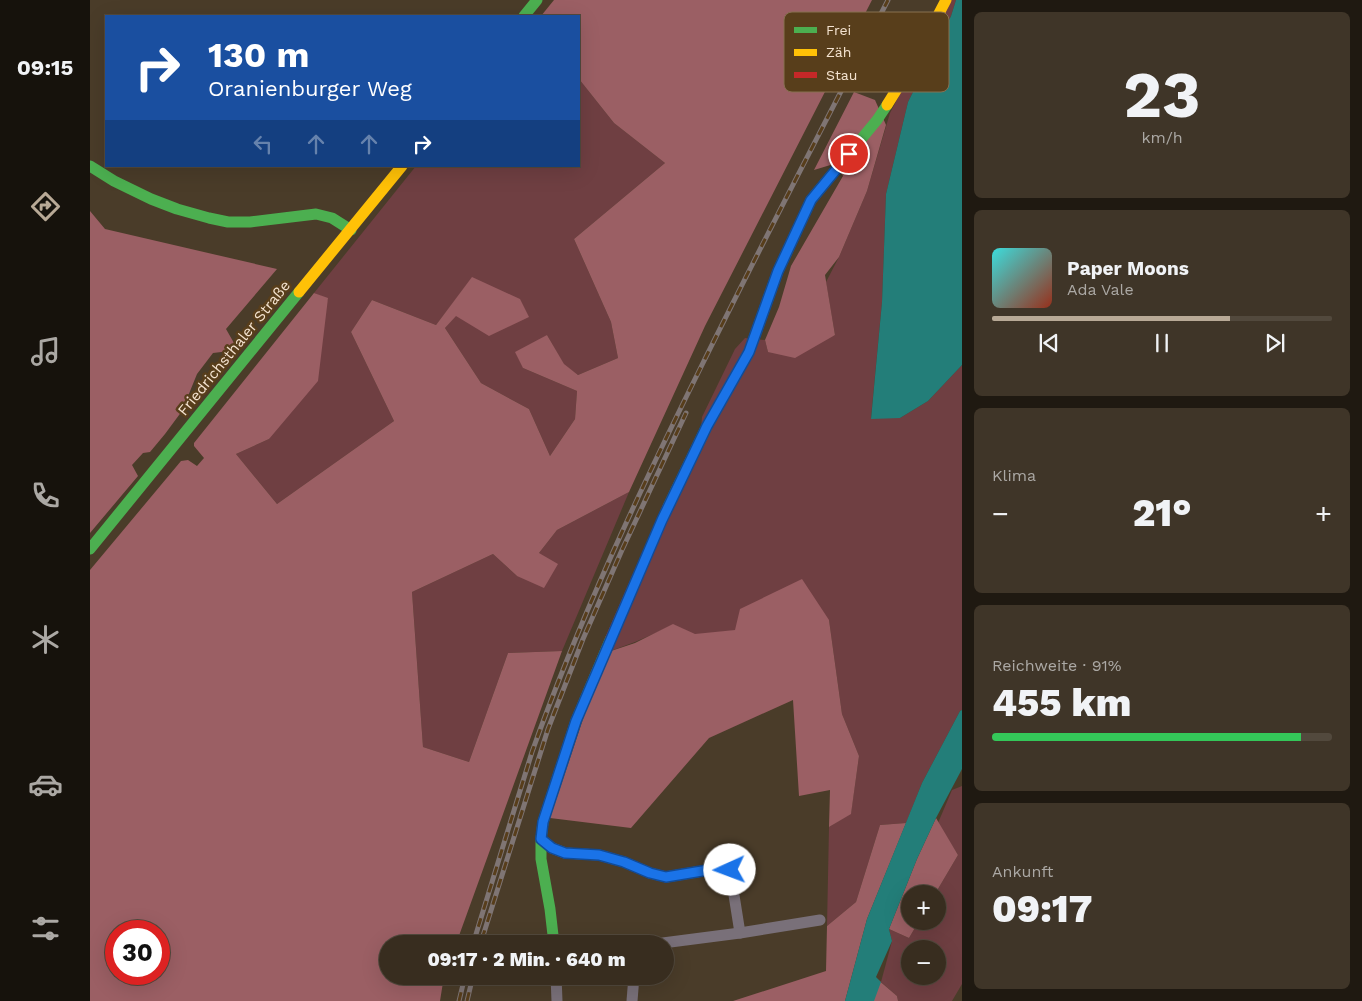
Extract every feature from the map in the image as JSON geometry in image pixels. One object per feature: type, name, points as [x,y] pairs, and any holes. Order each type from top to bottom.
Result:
[{"type":"street","points":[[525,15],[537,0]]},
{"type":"street","points":[[940,12],[946,0]]},
{"type":"street","points":[[553,935],[541,859],[543,822],[580,712],[662,520],[707,426],[749,352],[778,271],[811,200],[877,120],[895,92]]},
{"type":"street","points":[[90,166],[138,194],[162,204],[214,220],[244,223],[307,214],[320,214],[334,219],[350,230]]},
{"type":"street","name":"Friedrichsthaler Straße","points":[[90,549],[401,167]]},
{"type":"street","points":[[541,839],[552,848],[565,853],[599,855],[666,877],[720,868],[730,870],[740,933]]},
{"type":"street","points":[[674,942],[820,920]]},
{"type":"street","points":[[556,985],[557,1001]]},
{"type":"street","points":[[632,1001],[633,985]]},
{"type":"shaded area","points":[[554,0],[872,0],[866,12],[784,12],[784,92],[825,92],[705,326],[629,492],[557,530],[539,553],[558,564],[544,588],[517,576],[493,554],[412,592],[423,747],[469,762],[508,653],[562,651],[459,935],[379,935],[379,985],[443,985],[440,1001],[90,1001],[90,570],[181,461],[188,460],[197,466],[204,458],[194,446],[194,443],[314,293],[328,298],[318,381],[269,439],[236,454],[277,504],[394,421],[351,332],[372,300],[436,325],[472,277],[520,299],[529,317],[489,336],[456,316],[445,328],[481,383],[529,409],[550,456],[575,419],[577,391],[523,368],[515,352],[547,335],[564,364],[578,375],[618,358],[611,322],[574,239],[665,163],[614,123],[580,80],[580,15],[542,15]]},
{"type":"shaded area","points":[[949,0],[956,0],[949,20],[949,12],[943,12]]},
{"type":"shaded area","points":[[580,80],[614,123],[665,163],[574,239],[611,322],[618,358],[578,375],[564,365],[547,335],[523,368],[577,391],[575,419],[550,456],[529,409],[481,383],[445,328],[479,281],[472,278],[436,325],[372,300],[351,332],[394,421],[277,504],[236,454],[269,439],[328,299],[314,293],[415,167],[580,167]]},
{"type":"shaded area","points":[[854,92],[875,100],[886,125],[867,191],[839,257],[825,275],[835,335],[795,358],[768,352],[765,340],[779,307],[791,266],[843,176],[837,163],[814,170]]},
{"type":"shaded area","points":[[901,92],[913,92],[908,102],[886,194],[882,302],[871,418],[900,418],[928,401],[962,365],[962,710],[922,783],[906,823],[880,825],[856,902],[827,926],[829,827],[851,813],[859,756],[842,714],[829,620],[695,635],[674,625],[605,653],[699,451],[702,417],[735,349],[745,338],[765,340],[768,352],[835,335],[826,282],[839,257],[867,191],[890,113]]},
{"type":"shaded area","points":[[90,211],[105,229],[277,269],[226,329],[238,350],[213,353],[197,374],[182,411],[150,452],[143,453],[132,465],[138,476],[90,533]]},
{"type":"shaded area","points":[[629,492],[562,651],[508,653],[469,762],[423,747],[412,592],[493,554],[517,576],[539,553],[557,530]]},
{"type":"shaded area","points":[[802,579],[829,620],[842,714],[859,756],[851,814],[829,827],[830,790],[799,796],[793,700],[709,738],[631,828],[550,818],[605,653],[635,643],[673,624],[695,634],[735,630],[740,609]]},
{"type":"shaded area","points":[[962,786],[962,984],[952,1001],[898,1001],[897,996],[881,982],[892,941],[889,929],[909,938],[914,930],[946,930],[946,885],[940,885],[958,855],[938,823],[952,790]]},
{"type":"shaded area","points":[[936,818],[958,855],[940,885],[907,885]]},
{"type":"shaded area","points":[[906,823],[867,919],[845,1001],[733,1001],[826,971],[827,926],[856,902],[880,825]]},
{"type":"shaded area","points":[[901,899],[901,930],[914,930],[909,938],[889,929]]},
{"type":"shaded area","points":[[876,978],[897,996],[898,1001],[870,1001]]},
{"type":"water","points":[[956,0],[962,0],[962,365],[928,401],[900,418],[871,419],[882,302],[886,194],[908,102],[913,92],[949,92],[949,20]]},
{"type":"water","points":[[962,710],[962,769],[936,818],[907,885],[901,885],[901,899],[889,929],[892,941],[876,977],[881,982],[874,1001],[845,1001],[867,919],[922,783]]},
{"type":"railway","points":[[882,12],[888,0]]},
{"type":"railway","points":[[476,935],[532,752],[589,606],[654,463],[841,92]]},
{"type":"railway","points":[[483,935],[548,729],[583,639],[686,413]]},
{"type":"railway","points":[[459,1001],[463,985]]},
{"type":"railway","points":[[467,1001],[471,985]]},
{"type":"traffic: fast","points":[[525,15],[537,0]]},
{"type":"traffic: fast","points":[[668,507],[707,426],[749,352],[778,271],[811,200],[877,120],[887,105]]},
{"type":"traffic: fast","points":[[90,166],[114,181],[151,199],[209,218],[228,222],[250,222],[316,214],[332,218],[351,230]]},
{"type":"traffic: fast","points":[[90,549],[299,292]]},
{"type":"traffic: fast","points":[[553,935],[541,859],[543,822],[576,721],[611,638]]},
{"type":"traffic: slow","points":[[940,12],[946,0]]},
{"type":"traffic: slow","points":[[887,105],[895,92]]},
{"type":"traffic: slow","points":[[299,292],[401,167]]},
{"type":"traffic: jam","points":[[611,638],[668,507]]},
{"type":"route","points":[[730,870],[720,868],[666,877],[599,855],[565,853],[552,848],[541,839],[543,822],[576,721],[662,520],[707,426],[749,352],[778,271],[811,200],[849,154]]}]
